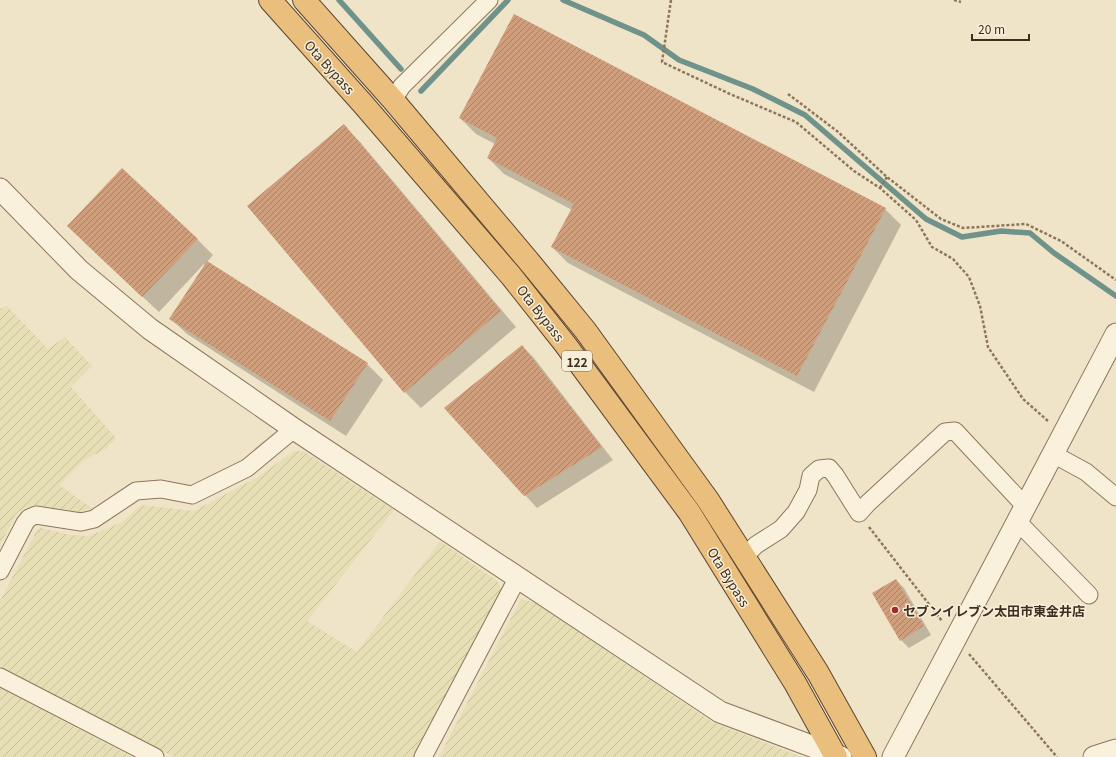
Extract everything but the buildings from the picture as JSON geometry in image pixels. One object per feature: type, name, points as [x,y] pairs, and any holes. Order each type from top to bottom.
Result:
[{"type":"highway","name":"Ota Bypass","points":[[270,0],[363,104],[512,277],[565,344],[689,512],[795,683],[837,756]]},
{"type":"highway","name":"Ota Bypass","points":[[304,0],[394,100],[532,264],[585,330],[708,500],[818,673],[865,757]]},
{"type":"street","points":[[394,100],[402,86],[489,0]]},
{"type":"street","points":[[0,189],[79,270],[150,329],[294,429],[720,712],[837,756]]},
{"type":"street","points":[[893,757],[1116,334]]},
{"type":"street","points":[[0,571],[29,518],[36,515],[81,522],[94,519],[136,491],[161,490],[192,495],[247,468],[294,429]]},
{"type":"street","points":[[744,557],[756,545],[780,529],[796,512],[808,490],[811,476],[818,469],[829,468],[859,513],[945,432],[955,430],[1089,595]]},
{"type":"street","points":[[1053,454],[1086,472],[1116,497]]},
{"type":"street","points":[[423,757],[518,577]]},
{"type":"street","points":[[0,677],[155,757]]},
{"type":"street","points":[[1094,757],[1116,750]]},
{"type":"path","points":[[671,0],[662,62],[730,94],[796,122],[854,171],[880,188],[916,220],[932,247],[954,259],[969,277],[980,306],[988,348],[1023,399],[1063,436]]},
{"type":"path","points":[[954,0],[961,2]]},
{"type":"path","points":[[788,94],[837,131],[888,177],[940,219],[962,228],[1026,224],[1061,241],[1116,280]]},
{"type":"path","points":[[880,188],[888,177]]},
{"type":"shaded area","points":[[7,306],[48,349],[65,337],[92,366],[71,387],[116,438],[107,448],[83,461],[59,485],[92,508],[80,512],[33,505],[23,509],[16,514],[0,545],[0,309]]},
{"type":"shaded area","points":[[294,451],[303,451],[394,510],[307,621],[357,652],[440,541],[497,581],[502,590],[415,757],[174,757],[0,667],[0,601],[37,530],[41,528],[71,535],[89,536],[122,522],[141,505],[194,511],[258,477]]},
{"type":"shaded area","points":[[521,599],[537,603],[712,722],[802,757],[439,757]]},
{"type":"shaded area","points":[[0,688],[132,757],[0,757]]},
{"type":"waterway","points":[[339,0],[401,69]]},
{"type":"waterway","points":[[421,91],[508,0]]},
{"type":"waterway","points":[[563,0],[644,35],[679,60],[753,89],[805,115],[926,219],[962,237],[1001,231],[1030,233],[1054,253],[1116,296]]},
{"type":"place","name":"セブンイレブン太田市東金井店","points":[[895,610]]}]
